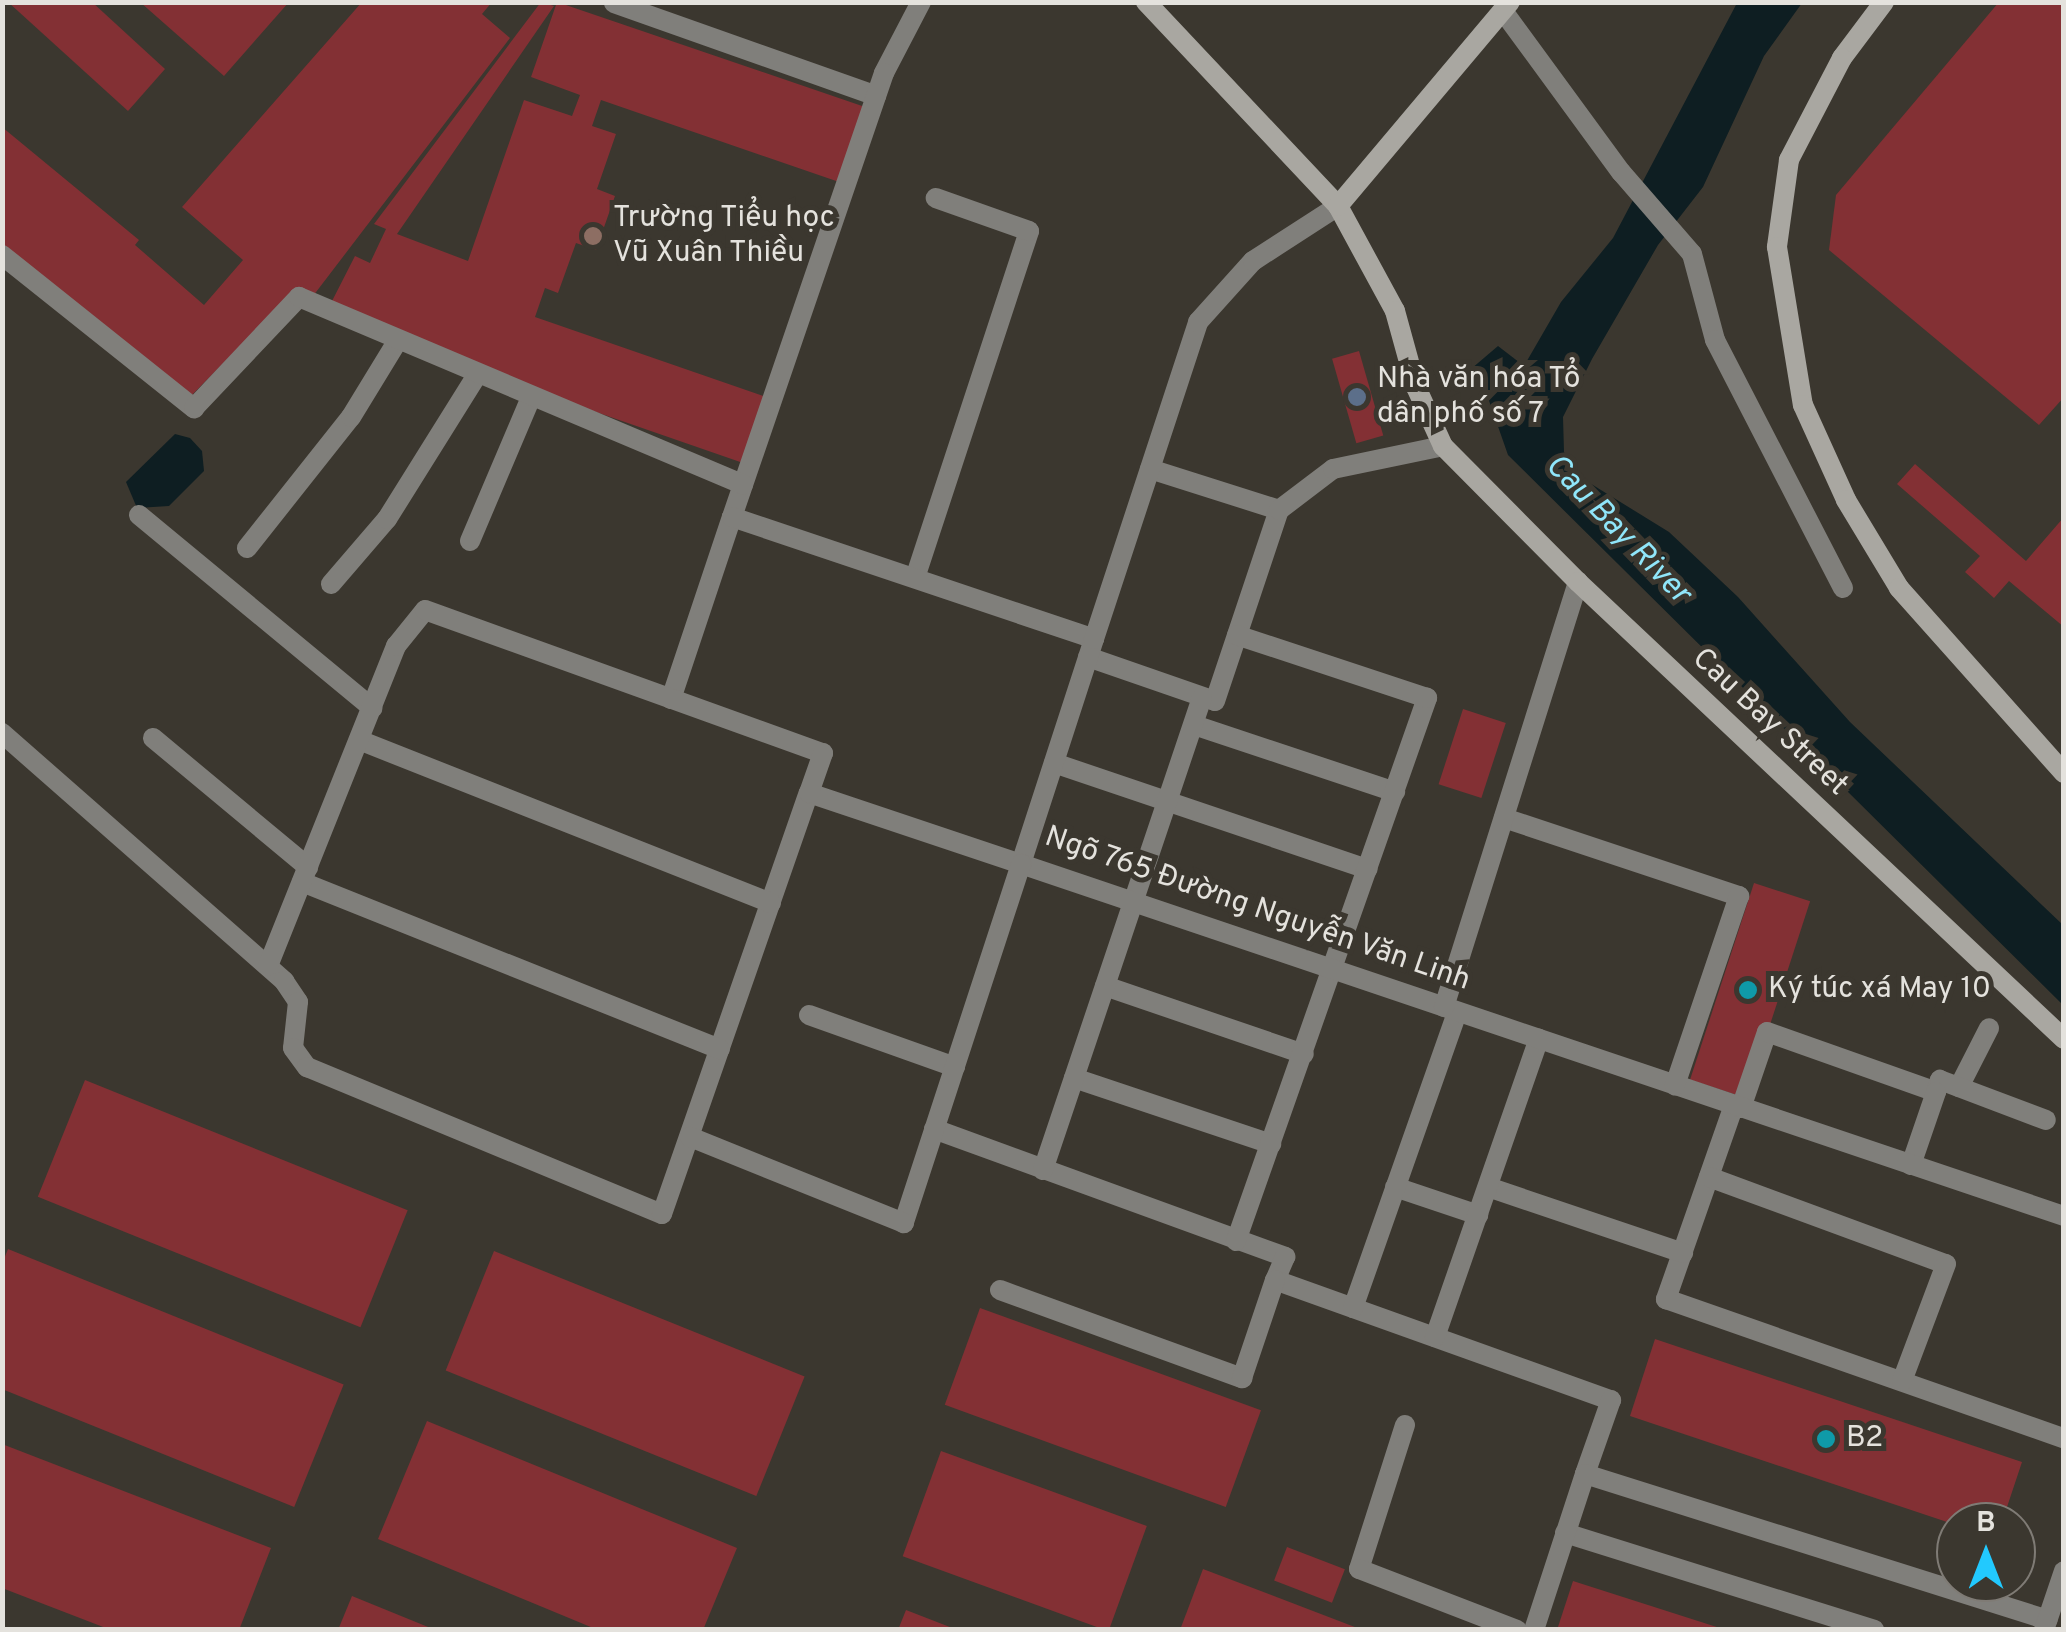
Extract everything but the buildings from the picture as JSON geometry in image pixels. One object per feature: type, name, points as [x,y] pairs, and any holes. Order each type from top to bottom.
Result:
[{"type":"street","points":[[672,698],[876,96],[921,2]]},
{"type":"street","name":"Cau Bay Street","points":[[1146,2],[1338,206],[1394,311],[1416,387],[1443,446],[1578,582],[2064,1039]]},
{"type":"street","points":[[1884,2],[1842,58],[1789,160],[1777,247],[1803,405],[1846,500],[1898,588],[2064,772]]},
{"type":"street","points":[[614,3],[876,96]]},
{"type":"street","points":[[1338,206],[1503,5],[1621,172],[1692,254],[1714,340],[1843,588]]},
{"type":"street","points":[[915,578],[1030,231],[936,198]]},
{"type":"street","name":"Ngõ 765 Đường Nguyễn Văn Linh","points":[[1338,206],[1218,292],[1198,322],[1021,864],[2064,1216]]},
{"type":"street","points":[[2,255],[194,408],[299,297],[743,485]]},
{"type":"street","points":[[247,548],[330,446],[398,340]]},
{"type":"street","points":[[331,584],[387,519],[477,375]]},
{"type":"street","points":[[470,541],[531,398]]},
{"type":"street","points":[[732,516],[915,578],[1214,701],[1279,510],[1333,468],[1443,446]]},
{"type":"street","points":[[1150,468],[1279,510]]},
{"type":"street","points":[[139,515],[372,708]]},
{"type":"street","points":[[1353,1308],[1450,1009],[1504,818],[1578,582]]},
{"type":"street","points":[[2,733],[268,966],[298,1002],[293,1048],[307,1067],[662,1214],[823,753],[425,610],[396,646],[268,966]]},
{"type":"street","points":[[1236,1241],[1427,698],[1237,635]]},
{"type":"street","points":[[1043,1170],[1202,698]]},
{"type":"street","points":[[1194,725],[1394,792]]},
{"type":"street","points":[[153,738],[304,874],[720,1049]]},
{"type":"street","points":[[358,740],[771,903]]},
{"type":"street","points":[[1054,764],[1368,869]]},
{"type":"street","points":[[690,1137],[904,1223],[1021,864],[809,793]]},
{"type":"street","points":[[1504,818],[1739,896],[1675,1086]]},
{"type":"street","points":[[1105,986],[1304,1054]]},
{"type":"street","points":[[810,1015],[955,1067]]},
{"type":"street","points":[[1960,1087],[1990,1028]]},
{"type":"street","points":[[1936,1092],[1767,1032],[1666,1299],[2064,1438]]},
{"type":"street","points":[[1435,1337],[1538,1040]]},
{"type":"street","points":[[1074,1078],[1271,1144]]},
{"type":"street","points":[[1911,1165],[1940,1080],[2046,1120]]},
{"type":"street","points":[[934,1129],[1285,1257],[1242,1378],[1000,1290]]},
{"type":"street","points":[[1709,1177],[1946,1264],[1902,1381]]},
{"type":"street","points":[[1395,1186],[1478,1215]]},
{"type":"street","points":[[1488,1187],[1682,1254]]},
{"type":"street","points":[[1276,1280],[1611,1400],[1534,1630]]},
{"type":"street","points":[[1405,1425],[1358,1568],[1517,1630]]},
{"type":"street","points":[[1585,1474],[2045,1625],[2064,1571]]},
{"type":"street","points":[[1566,1533],[1874,1630]]},
{"type":"water","name":"Cau Bay River","points":[[1737,3],[1802,3],[1764,56],[1703,187],[1658,245],[1592,359],[1563,417],[1564,452],[1575,474],[1669,532],[1738,597],[1850,722],[2063,925],[2063,1005],[1508,455],[1487,395],[1472,384],[1471,369],[1498,346],[1524,366],[1561,302],[1613,238]]},
{"type":"water","points":[[175,434],[190,438],[202,451],[204,471],[169,506],[137,508],[126,482]]},
{"type":"place","name":"Trường Tiểu học Vũ Xuân Thiều","points":[[593,236]]},
{"type":"place","name":"Nhà văn hóa Tổ dân phố số 7","points":[[1357,397]]},
{"type":"place","name":"Ký túc xá May 10","points":[[1748,990]]},
{"type":"place","name":"B2","points":[[1826,1439]]}]
